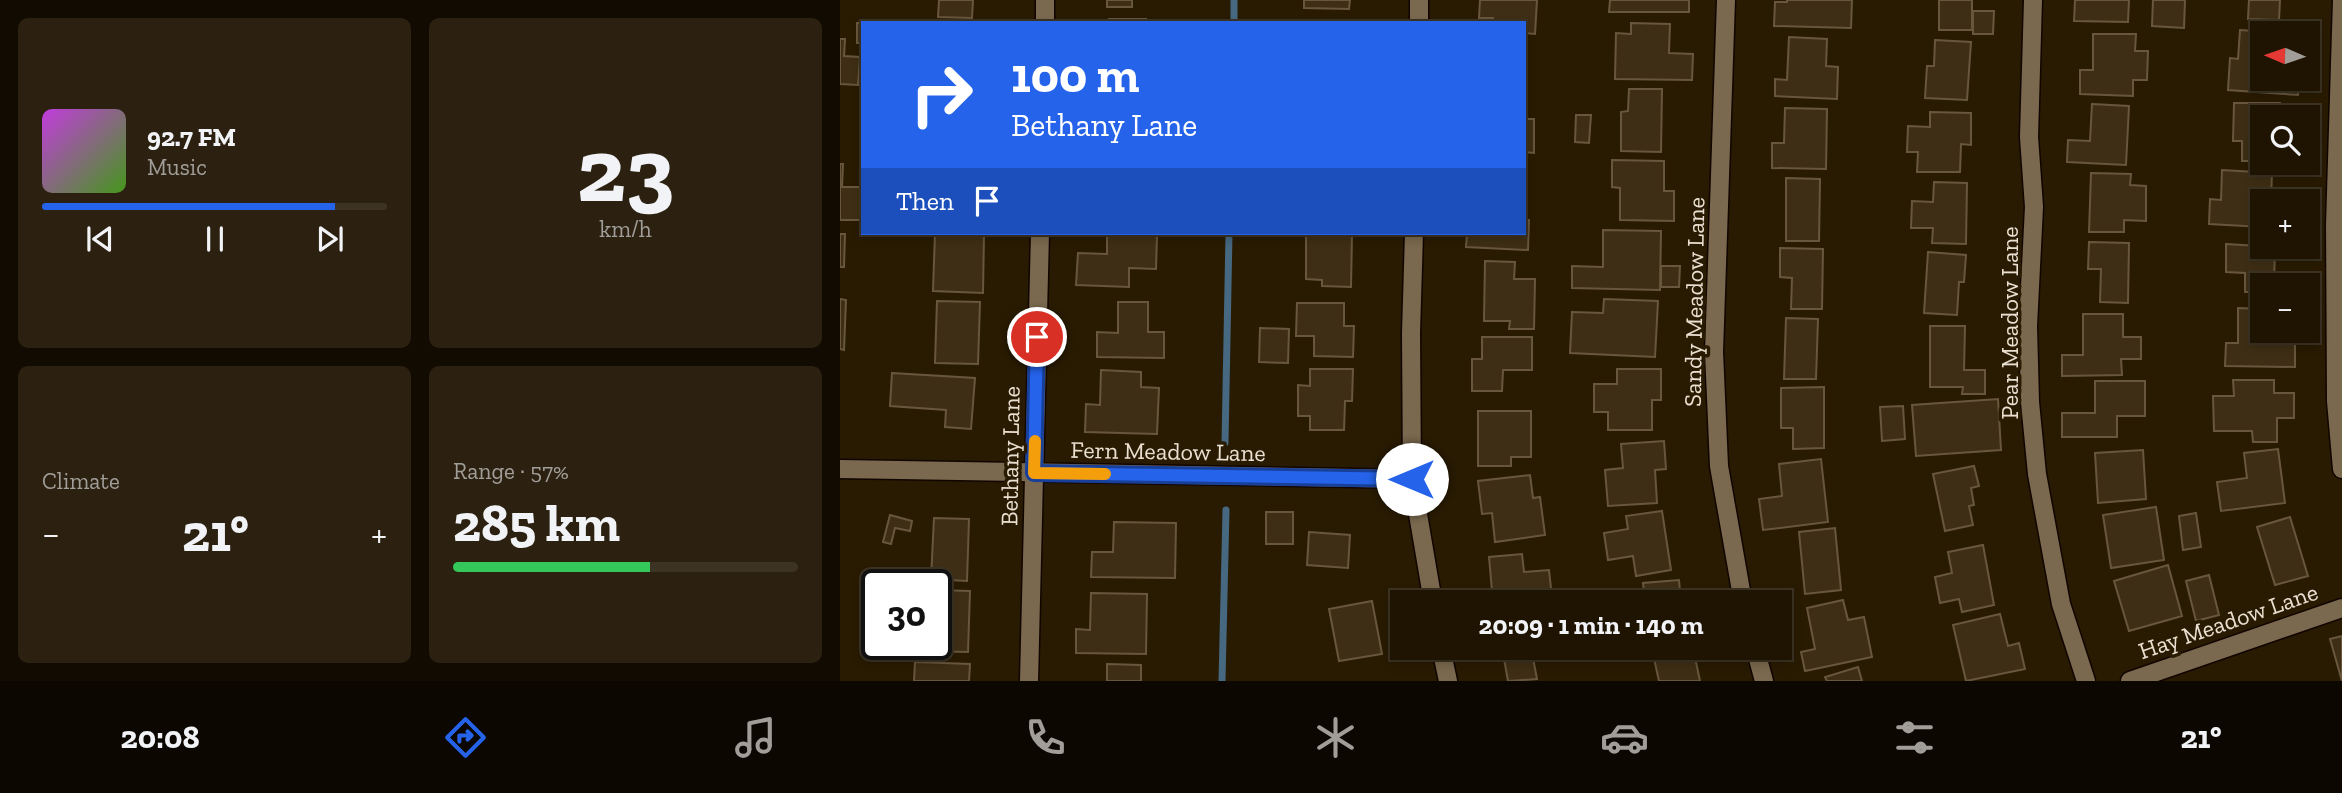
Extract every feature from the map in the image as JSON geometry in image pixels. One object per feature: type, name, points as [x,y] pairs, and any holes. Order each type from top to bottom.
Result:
[{"type":"street","points":[[1045,0],[1045,21]]},
{"type":"street","points":[[1419,0],[1419,21]]},
{"type":"street","name":"Sandy Meadow Lane","points":[[1726,0],[1714,352],[1719,466],[1741,590]]},
{"type":"street","name":"Pear Meadow Lane","points":[[2033,0],[2029,137],[2034,207],[2028,326],[2030,401],[2037,474],[2061,604],[2086,681]]},
{"type":"street","points":[[2342,0],[2335,252],[2336,401],[2342,469]]},
{"type":"street","name":"Bethany Lane","points":[[1029,681],[1040,235]]},
{"type":"street","points":[[1413,235],[1412,479],[1431,590]]},
{"type":"street","name":"Fern Meadow Lane","points":[[840,469],[1412,479]]},
{"type":"street","name":"Hay Meadow Lane","points":[[2130,681],[2342,608]]},
{"type":"street","points":[[1444,660],[1448,681]]},
{"type":"street","points":[[1758,660],[1764,681]]},
{"type":"building","points":[[939,0],[973,0],[972,18],[938,17]]},
{"type":"building","points":[[1107,0],[1132,0],[1132,7],[1107,7]]},
{"type":"building","points":[[1304,0],[1350,0],[1349,9],[1304,8]]},
{"type":"building","points":[[1480,0],[1537,0],[1535,34],[1526,33],[1526,21],[1493,21],[1493,18],[1479,18]]},
{"type":"building","points":[[1610,0],[1689,0],[1689,12],[1609,12]]},
{"type":"building","points":[[1852,0],[1851,28],[1774,26],[1775,2]]},
{"type":"building","points":[[1939,0],[1972,0],[1972,30],[1939,30]]},
{"type":"building","points":[[2075,0],[2129,0],[2128,22],[2074,21]]},
{"type":"building","points":[[2153,0],[2185,0],[2184,28],[2152,26]]},
{"type":"building","points":[[2249,0],[2280,0],[2279,20],[2248,19]]},
{"type":"building","points":[[1973,11],[1994,11],[1993,34],[1973,34]]},
{"type":"building","points":[[1109,19],[1146,19],[1146,21]]},
{"type":"building","points":[[857,23],[861,23],[861,43],[857,43]]},
{"type":"building","points":[[1631,23],[1670,24],[1669,53],[1693,54],[1692,80],[1615,79],[1616,33],[1631,34]]},
{"type":"building","points":[[2240,30],[2250,31],[2250,91],[2298,91],[2298,95],[2228,90],[2230,58],[2238,59]]},
{"type":"building","points":[[2093,34],[2136,34],[2135,51],[2148,51],[2147,80],[2133,80],[2133,96],[2080,94],[2080,70],[2093,70]]},
{"type":"building","points":[[1789,37],[1827,39],[1826,66],[1838,67],[1837,99],[1775,96],[1775,79],[1787,80]]},
{"type":"building","points":[[840,39],[845,39],[844,56],[860,57],[858,85],[840,84]]},
{"type":"building","points":[[1935,40],[1971,42],[1967,100],[1925,98],[1927,66],[1934,66]]},
{"type":"building","points":[[1629,89],[1662,89],[1661,152],[1621,151],[1621,112],[1628,111]]},
{"type":"building","points":[[2234,103],[2280,103],[2250,105],[2250,161],[2242,161],[2242,141],[2233,141]]},
{"type":"building","points":[[2092,104],[2129,106],[2126,165],[2067,162],[2068,140],[2090,141]]},
{"type":"building","points":[[1785,108],[1827,109],[1826,169],[1772,168],[1772,143],[1784,143]]},
{"type":"building","points":[[1930,112],[1971,113],[1971,145],[1961,144],[1960,172],[1917,172],[1918,152],[1907,152],[1908,126],[1930,127]]},
{"type":"building","points":[[1576,115],[1591,115],[1589,143],[1575,142]]},
{"type":"building","points":[[1526,119],[1534,119],[1534,153],[1526,152]]},
{"type":"building","points":[[1612,160],[1664,161],[1664,191],[1674,191],[1674,221],[1620,220],[1620,188],[1612,187]]},
{"type":"building","points":[[840,164],[843,164],[842,187],[861,187],[861,220],[840,220]]},
{"type":"building","points":[[2222,170],[2250,172],[2250,175],[2272,175],[2271,189],[2250,189],[2250,226],[2209,224],[2210,199],[2221,200]]},
{"type":"building","points":[[2091,173],[2131,174],[2130,185],[2146,186],[2146,221],[2124,220],[2124,232],[2089,232]]},
{"type":"building","points":[[1786,178],[1820,179],[1819,241],[1786,241]]},
{"type":"building","points":[[1934,182],[1967,183],[1966,244],[1932,243],[1933,228],[1911,228],[1912,201],[1933,202]]},
{"type":"building","points":[[1526,220],[1529,220],[1528,250],[1466,247],[1467,235],[1526,235]]},
{"type":"building","points":[[1603,230],[1661,231],[1660,290],[1572,288],[1572,266],[1603,267]]},
{"type":"building","points":[[840,234],[845,234],[844,267],[840,267]]},
{"type":"building","points":[[935,235],[984,235],[983,293],[933,291]]},
{"type":"building","points":[[1107,235],[1157,235],[1156,269],[1129,268],[1129,287],[1076,285],[1078,253],[1107,254]]},
{"type":"building","points":[[1306,235],[1352,235],[1351,287],[1322,286],[1322,280],[1306,279]]},
{"type":"building","points":[[2089,242],[2129,243],[2128,303],[2100,302],[2101,269],[2088,269]]},
{"type":"building","points":[[2226,244],[2250,245],[2250,259],[2275,259],[2274,273],[2250,273],[2250,292],[2245,292],[2245,273],[2226,272]]},
{"type":"building","points":[[1780,248],[1823,249],[1822,309],[1791,309],[1792,278],[1780,277]]},
{"type":"building","points":[[1928,252],[1966,255],[1964,282],[1959,282],[1957,315],[1924,313]]},
{"type":"building","points":[[1485,261],[1515,262],[1514,279],[1535,279],[1534,329],[1509,329],[1510,321],[1484,321]]},
{"type":"building","points":[[1661,266],[1680,266],[1679,287],[1661,287]]},
{"type":"building","points":[[840,299],[846,300],[844,350],[840,349]]},
{"type":"building","points":[[1604,299],[1658,301],[1655,357],[1570,353],[1572,312],[1603,313]]},
{"type":"building","points":[[937,301],[980,302],[978,364],[935,363]]},
{"type":"building","points":[[1118,302],[1148,302],[1148,332],[1164,332],[1164,358],[1097,357],[1097,332],[1118,333]]},
{"type":"building","points":[[1297,303],[1344,303],[1344,326],[1354,326],[1353,357],[1314,356],[1314,336],[1296,336]]},
{"type":"building","points":[[2238,308],[2250,308],[2250,343],[2295,343],[2295,367],[2225,366],[2226,343],[2238,343]]},
{"type":"building","points":[[2083,314],[2123,314],[2123,337],[2141,337],[2141,359],[2121,359],[2122,375],[2062,376],[2062,355],[2083,355]]},
{"type":"building","points":[[1786,318],[1818,319],[1816,379],[1784,379]]},
{"type":"building","points":[[1930,326],[1965,326],[1964,370],[1985,370],[1985,394],[1962,394],[1963,387],[1930,387]]},
{"type":"building","points":[[1260,328],[1289,329],[1288,363],[1259,362]]},
{"type":"building","points":[[1482,337],[1532,337],[1532,370],[1503,370],[1502,391],[1472,391],[1472,359],[1482,359]]},
{"type":"building","points":[[1310,369],[1353,369],[1352,401],[1345,401],[1344,430],[1310,430],[1310,416],[1298,416],[1298,385],[1310,386]]},
{"type":"building","points":[[1617,369],[1661,369],[1661,400],[1652,400],[1652,430],[1608,430],[1608,412],[1594,412],[1594,384],[1617,384]]},
{"type":"building","points":[[1101,370],[1141,372],[1141,387],[1159,388],[1157,434],[1085,432],[1086,404],[1100,405]]},
{"type":"building","points":[[892,373],[975,378],[971,429],[945,427],[946,410],[890,406]]},
{"type":"building","points":[[2233,380],[2274,380],[2274,393],[2294,393],[2294,418],[2277,418],[2277,442],[2253,442],[2252,431],[2214,431],[2213,396],[2234,396]]},
{"type":"building","points":[[2095,381],[2145,381],[2145,416],[2117,416],[2117,437],[2062,437],[2062,413],[2095,413]]},
{"type":"building","points":[[1824,387],[1824,448],[1793,449],[1793,428],[1781,428],[1781,388]]},
{"type":"building","points":[[1998,399],[2001,450],[1916,456],[1912,405]]},
{"type":"building","points":[[1903,406],[1905,439],[1882,441],[1880,407]]},
{"type":"building","points":[[1478,411],[1531,411],[1531,457],[1511,457],[1511,466],[1478,466]]},
{"type":"building","points":[[1664,441],[1666,469],[1655,470],[1657,503],[1608,506],[1605,470],[1623,468],[1621,444]]},
{"type":"building","points":[[2278,449],[2285,503],[2221,511],[2217,482],[2247,478],[2244,453]]},
{"type":"building","points":[[2143,450],[2146,499],[2098,503],[2095,453]]},
{"type":"building","points":[[1821,459],[1828,522],[1763,530],[1759,499],[1782,496],[1779,464]]},
{"type":"building","points":[[1974,466],[1979,486],[1971,488],[1974,505],[1969,506],[1973,525],[1945,531],[1933,474]]},
{"type":"building","points":[[1530,475],[1533,498],[1540,497],[1545,535],[1495,542],[1492,513],[1482,514],[1478,481]]},
{"type":"building","points":[[2156,507],[2164,560],[2111,568],[2103,515]]},
{"type":"building","points":[[1662,511],[1671,570],[1636,576],[1633,556],[1608,560],[1604,533],[1628,529],[1626,516]]},
{"type":"building","points":[[1266,512],[1293,512],[1293,544],[1266,544]]},
{"type":"building","points":[[2196,513],[2201,547],[2183,550],[2179,516]]},
{"type":"building","points":[[890,515],[912,521],[910,531],[895,528],[891,544],[883,542]]},
{"type":"building","points":[[2290,517],[2308,576],[2275,585],[2257,527]]},
{"type":"building","points":[[934,518],[969,519],[967,581],[952,580],[952,569],[931,569]]},
{"type":"building","points":[[1114,522],[1176,523],[1175,578],[1091,577],[1092,552],[1113,552]]},
{"type":"building","points":[[1835,528],[1841,590],[1805,594],[1799,532]]},
{"type":"building","points":[[1309,532],[1350,535],[1348,568],[1307,565]]},
{"type":"building","points":[[1983,545],[1994,605],[1962,612],[1959,599],[1940,603],[1935,577],[1952,573],[1948,552]]},
{"type":"building","points":[[1522,554],[1524,572],[1549,570],[1551,590],[1492,590],[1489,557]]},
{"type":"building","points":[[2168,565],[2182,616],[2129,631],[2114,581]]},
{"type":"building","points":[[2209,575],[2219,615],[2196,621],[2186,581]]},
{"type":"building","points":[[1679,580],[1680,590],[1644,590],[1643,583]]},
{"type":"building","points":[[952,590],[970,591],[968,652],[952,652]]},
{"type":"building","points":[[1091,593],[1147,594],[1146,654],[1076,653],[1076,629],[1090,630]]},
{"type":"building","points":[[1843,600],[1848,620],[1864,617],[1872,657],[1805,671],[1801,652],[1815,649],[1807,608]]},
{"type":"building","points":[[1372,601],[1382,654],[1339,661],[1329,609]]},
{"type":"building","points":[[2000,614],[2008,646],[2019,643],[2025,669],[1966,681],[1953,625]]},
{"type":"building","points":[[2342,636],[2342,681],[2330,639]]},
{"type":"building","points":[[1504,660],[1533,660],[1537,679],[1508,681]]},
{"type":"building","points":[[1654,660],[1696,660],[1700,681],[1659,681]]},
{"type":"building","points":[[915,662],[970,664],[969,681],[914,681]]},
{"type":"building","points":[[1107,664],[1141,665],[1141,681],[1107,681]]},
{"type":"building","points":[[1858,667],[1862,681],[1827,681],[1825,677]]},
{"type":"waterway","points":[[1234,0],[1234,21]]},
{"type":"waterway","points":[[1225,443],[1229,235]]},
{"type":"waterway","points":[[1222,681],[1226,510]]},
{"type":"slow traffic","points":[[1035,441],[1034,473],[1105,474]]},
{"type":"route","points":[[1037,337],[1034,473],[1412,479]]}]
